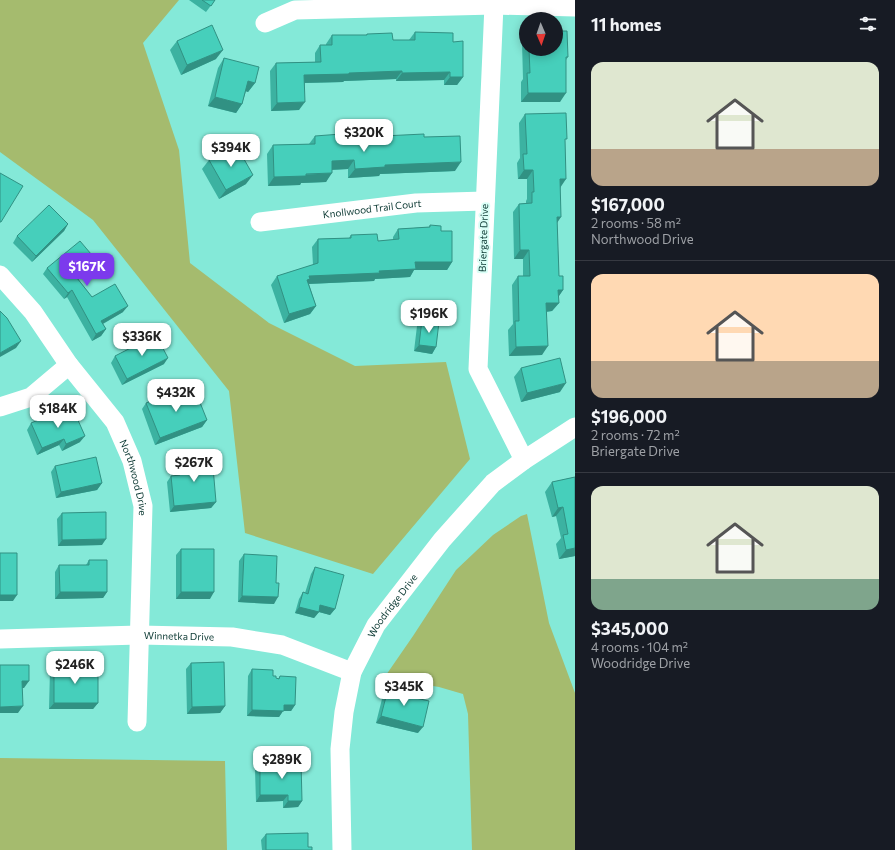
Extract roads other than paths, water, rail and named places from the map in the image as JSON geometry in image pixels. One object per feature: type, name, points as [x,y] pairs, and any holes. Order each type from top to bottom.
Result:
[{"type":"street","points":[[265,23],[295,10],[494,5],[575,7]]},
{"type":"street","name":"Briergate Drive","points":[[494,5],[478,369],[524,460]]},
{"type":"street","name":"Knollwood Trail Court","points":[[260,222],[416,203],[485,201]]},
{"type":"street","name":"Northwood Drive","points":[[0,275],[33,312],[69,365],[115,422],[132,461],[143,506],[137,722]]},
{"type":"street","points":[[0,407],[31,397],[69,365]]},
{"type":"street","name":"Woodridge Drive","points":[[342,850],[340,749],[344,712],[352,672],[376,625],[442,540],[493,483],[524,460],[575,427]]},
{"type":"street","name":"Winnetka Drive","points":[[0,639],[139,635],[232,638],[282,645],[352,672]]}]
